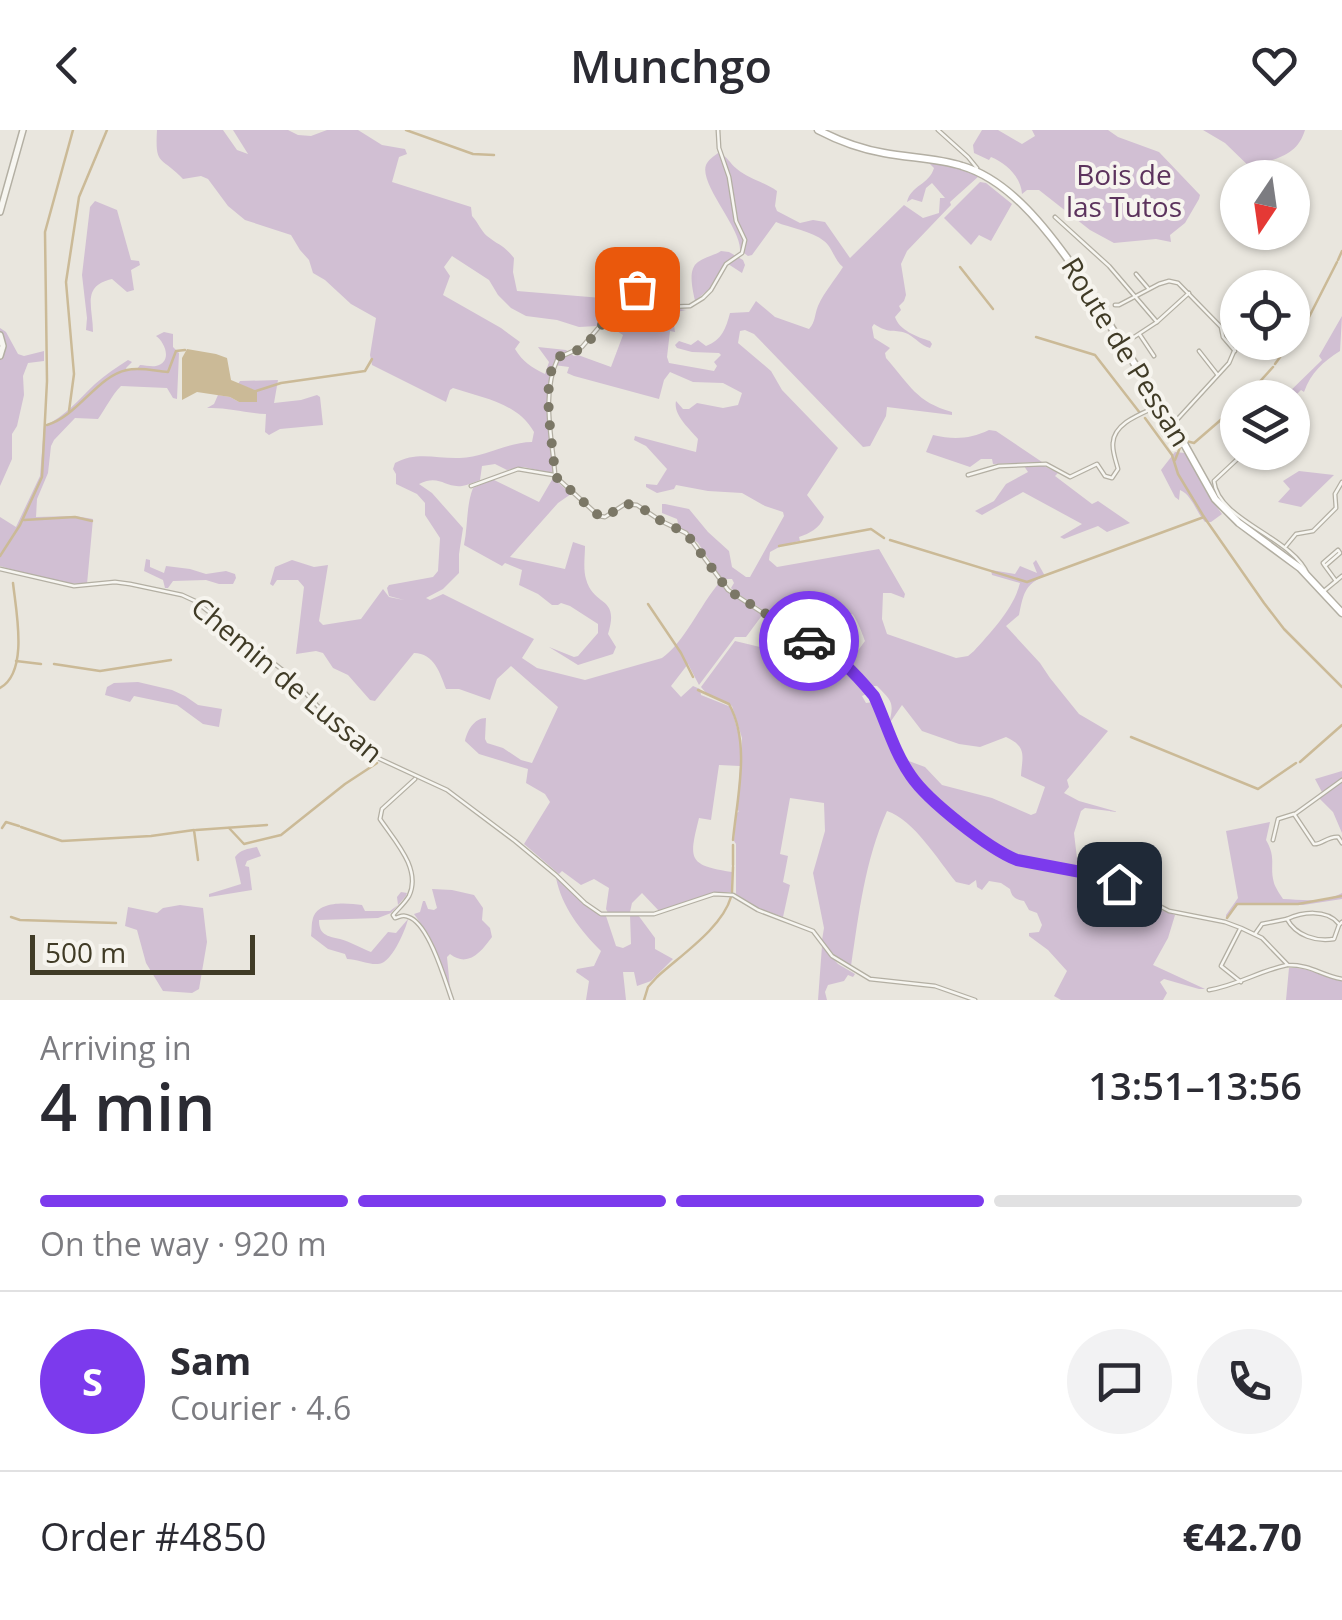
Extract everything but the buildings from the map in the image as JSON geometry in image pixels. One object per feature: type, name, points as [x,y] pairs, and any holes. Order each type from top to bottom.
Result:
[{"type":"main road","name":"Route de Pessan","points":[[818,130],[867,149],[947,162],[981,174],[1018,202],[1048,234],[1124,344],[1215,499],[1239,523],[1266,538],[1309,576],[1342,613]]},
{"type":"street","points":[[0,212],[23,130]]},
{"type":"street","points":[[555,476],[549,400],[558,358],[582,347],[611,313],[625,289],[637,289],[666,307],[686,307],[703,298],[726,264],[742,253],[744,240],[735,216],[718,130]]},
{"type":"street","points":[[938,130],[981,174]]},
{"type":"street","points":[[1055,217],[1109,266],[1157,322]]},
{"type":"street","points":[[1136,274],[1149,289]]},
{"type":"street","points":[[1115,305],[1164,282],[1174,282],[1190,292],[1220,326]]},
{"type":"street","points":[[1124,344],[1157,322],[1190,292]]},
{"type":"street","points":[[0,334],[0,356]]},
{"type":"street","points":[[1140,334],[1154,356]]},
{"type":"street","points":[[1199,352],[1218,375]]},
{"type":"street","points":[[1174,424],[1230,360]]},
{"type":"street","points":[[968,475],[998,466],[1046,464],[1070,477],[1096,464],[1104,476],[1112,478],[1118,469],[1113,448],[1115,434],[1124,424],[1161,405]]},
{"type":"street","points":[[471,486],[518,469],[555,476],[599,516],[605,517],[626,504],[637,505],[686,533],[728,590],[844,662],[874,696],[915,782],[998,851],[1017,860],[1102,876],[1169,911],[1241,928],[1268,943],[1288,965]]},
{"type":"street","points":[[1226,470],[1214,481],[1218,495],[1266,538],[1284,548],[1309,576]]},
{"type":"street","points":[[1342,482],[1336,494],[1336,508],[1342,514]]},
{"type":"street","points":[[1284,548],[1296,534],[1313,531],[1336,508]]},
{"type":"street","points":[[1325,566],[1336,581]]},
{"type":"street","name":"Chemin de Lussan","points":[[0,569],[74,586],[122,582],[189,597],[285,672],[367,753],[460,800],[601,914],[654,914],[714,894],[734,895],[758,910],[813,930],[832,956],[870,978],[931,985],[975,1000]]},
{"type":"street","points":[[1323,592],[1342,576]]},
{"type":"street","points":[[416,778],[379,816],[414,878],[406,901],[392,915],[408,917],[428,938],[452,1000]]},
{"type":"street","points":[[1273,840],[1278,819],[1294,814],[1342,780]]},
{"type":"street","points":[[1294,814],[1314,844],[1332,836],[1342,843]]},
{"type":"street","points":[[1255,934],[1262,924],[1299,913],[1329,915],[1340,923],[1336,936],[1330,940],[1304,936],[1292,929],[1287,919]]},
{"type":"street","points":[[1241,928],[1221,966],[1242,982]]},
{"type":"street","points":[[1208,990],[1288,965],[1304,965],[1342,980]]},
{"type":"green space","points":[[157,130],[223,130],[237,150],[248,154],[233,130],[288,130],[311,136],[327,130],[358,130],[382,145],[405,149],[407,154],[399,157],[392,182],[471,207],[472,216],[485,234],[514,258],[517,291],[602,298],[603,279],[609,282],[609,300],[616,301],[597,326],[579,327],[526,316],[511,308],[489,280],[452,256],[444,267],[450,276],[443,295],[520,342],[515,349],[518,354],[545,374],[549,362],[538,347],[566,350],[611,367],[623,335],[606,324],[627,289],[637,291],[657,306],[686,310],[673,317],[675,332],[670,331],[669,363],[714,371],[719,353],[692,352],[675,345],[679,341],[691,345],[698,340],[706,346],[722,333],[730,313],[749,312],[756,301],[775,317],[809,329],[820,301],[843,267],[819,238],[776,222],[752,255],[740,250],[705,173],[707,163],[718,153],[734,167],[777,191],[777,211],[800,223],[825,222],[850,258],[904,205],[923,218],[939,213],[940,198],[945,198],[932,183],[922,202],[907,202],[932,174],[934,168],[929,163],[979,176],[950,202],[907,251],[901,264],[906,295],[895,317],[904,329],[930,341],[930,348],[903,332],[874,324],[872,327],[874,338],[890,348],[886,358],[908,384],[922,398],[952,415],[887,407],[870,446],[863,447],[754,334],[740,331],[738,343],[771,371],[782,390],[838,448],[807,495],[824,517],[822,521],[799,537],[800,541],[770,552],[769,560],[777,567],[879,549],[905,594],[904,598],[883,593],[882,619],[887,634],[956,658],[974,651],[1017,592],[1020,583],[992,575],[991,570],[1015,574],[1020,566],[1037,573],[1033,563],[1036,560],[1045,576],[1029,587],[1019,615],[1006,626],[1079,714],[1108,731],[1067,780],[1069,787],[1064,793],[1118,812],[1085,808],[1081,811],[1074,833],[1076,873],[1109,881],[1175,915],[1153,965],[1205,989],[1164,979],[1160,982],[1167,993],[1163,1000],[1061,1000],[1054,996],[1067,971],[1029,936],[1039,932],[1042,925],[1037,913],[1001,883],[989,881],[982,890],[976,880],[969,885],[956,882],[916,832],[887,811],[868,868],[851,966],[834,956],[822,940],[824,928],[813,873],[825,831],[824,803],[790,798],[780,854],[788,856],[783,882],[790,885],[783,917],[736,894],[734,841],[739,811],[742,738],[732,706],[701,687],[735,641],[774,649],[783,647],[777,656],[800,668],[816,646],[838,659],[869,693],[862,696],[866,703],[873,702],[900,761],[925,767],[942,785],[992,798],[1031,815],[1036,813],[1045,787],[1021,776],[1021,749],[1006,737],[980,747],[959,744],[922,731],[902,705],[889,724],[889,700],[848,664],[865,641],[852,614],[837,610],[820,622],[805,614],[796,617],[790,627],[735,592],[732,579],[722,579],[698,543],[679,527],[677,519],[662,513],[662,504],[689,509],[729,551],[732,567],[746,577],[750,577],[784,516],[783,512],[742,493],[676,485],[657,493],[646,487],[657,485],[667,469],[646,446],[634,440],[635,436],[696,452],[698,439],[679,416],[676,401],[683,409],[697,403],[723,408],[738,405],[742,393],[723,383],[693,382],[670,372],[659,399],[574,376],[567,373],[569,367],[554,365],[547,393],[553,474],[524,467],[507,470],[495,464],[482,466],[480,480],[464,486],[432,480],[419,484],[463,528],[459,573],[443,589],[426,598],[443,594],[534,639],[522,658],[537,668],[585,680],[662,658],[719,583],[763,614],[746,637],[735,637],[699,685],[688,664],[671,686],[681,697],[693,686],[700,689],[701,695],[731,707],[740,739],[740,766],[719,765],[711,820],[699,818],[693,851],[699,863],[732,872],[731,892],[714,893],[660,912],[642,893],[632,903],[630,912],[608,913],[609,888],[594,879],[581,885],[562,871],[559,874],[524,844],[550,802],[545,794],[526,783],[528,769],[479,754],[465,741],[472,726],[486,718],[487,743],[532,763],[558,707],[511,666],[497,679],[490,700],[459,689],[446,689],[431,660],[414,653],[375,701],[370,700],[348,675],[333,668],[323,653],[296,654],[304,587],[298,580],[270,584],[275,567],[292,560],[314,567],[328,565],[319,621],[323,625],[361,619],[383,589],[389,597],[404,600],[389,596],[387,588],[433,577],[438,571],[440,538],[425,515],[425,503],[417,494],[396,484],[395,463],[419,456],[478,455],[532,442],[534,432],[519,414],[499,403],[453,388],[446,402],[372,365],[376,318],[351,304],[313,273],[309,260],[291,235],[245,220],[228,206],[208,179],[183,179],[158,155]]},
{"type":"green space","name":"Bois de las Tutos","points":[[982,130],[998,130],[1022,144],[1035,136],[1032,130],[1108,130],[1159,152],[1200,195],[1199,199],[1185,223],[1170,235],[1171,242],[1156,239],[1114,243],[1090,230],[1039,190],[1022,194],[1016,176],[1007,167],[974,153],[973,145]]},
{"type":"green space","name":"Bois de las Tutos","points":[[1203,130],[1305,130],[1295,148],[1271,160],[1243,160]]},
{"type":"green space","points":[[980,182],[1012,204],[991,241],[979,235],[971,245],[944,218]]},
{"type":"green space","points":[[95,201],[117,210],[131,260],[139,261],[140,265],[131,270],[134,290],[127,292],[112,279],[92,292],[93,332],[86,330],[82,275],[90,207]]},
{"type":"green space","points":[[721,251],[743,260],[742,273],[725,262],[709,289],[695,301],[695,266]]},
{"type":"green space","points":[[1342,316],[1340,351],[1310,380],[1301,380],[1322,360],[1319,356]]},
{"type":"green space","points":[[0,328],[18,354],[44,351],[44,361],[28,363],[23,376],[24,395],[12,434],[12,459],[0,486]]},
{"type":"green space","points":[[164,332],[173,334],[173,347],[179,353],[177,399],[167,388],[121,386],[98,419],[75,418],[51,446],[36,517],[93,519],[87,584],[54,581],[0,566],[0,517],[16,527],[40,476],[44,426],[128,360],[132,362],[127,371],[140,365],[161,364],[166,352],[156,336]]},
{"type":"green space","points":[[278,380],[274,403],[317,395],[323,425],[280,429],[269,435],[265,432],[266,414],[207,408],[218,395],[239,402],[257,391],[238,384],[240,381]]},
{"type":"green space","points":[[989,430],[1042,462],[993,464],[992,459],[981,459],[970,467],[926,452],[933,435],[962,438]]},
{"type":"green space","points":[[1175,452],[1185,453],[1222,514],[1211,522],[1205,522],[1184,492],[1180,490],[1179,500],[1175,497],[1161,470]]},
{"type":"green space","points":[[1024,466],[1044,466],[1058,473],[1055,476],[1092,504],[1098,501],[1130,523],[1107,532],[1098,526],[1064,539],[1060,537],[1082,524],[1023,492],[982,515],[975,511],[994,501],[1006,484],[1028,472]]},
{"type":"green space","points":[[1299,471],[1334,475],[1301,507],[1278,502],[1290,489],[1283,481]]},
{"type":"green space","points":[[553,478],[571,494],[558,503],[510,557],[565,569],[573,542],[585,546],[586,579],[611,613],[608,634],[616,647],[613,654],[578,665],[549,647],[578,656],[598,633],[598,624],[570,606],[552,605],[519,585],[522,570],[505,563],[502,566],[464,545],[473,488],[492,479],[539,502]]},
{"type":"green space","points":[[146,559],[150,560],[150,567],[164,573],[166,566],[206,574],[226,571],[236,578],[233,584],[173,581],[165,588],[163,580],[144,571]]},
{"type":"green space","points":[[138,682],[172,690],[198,705],[222,709],[219,727],[203,724],[177,705],[134,696],[130,702],[105,695],[107,687],[114,683]]},
{"type":"green space","points":[[1342,771],[1342,833],[1333,812],[1319,798],[1323,794],[1315,779]]},
{"type":"green space","points":[[1270,822],[1266,840],[1274,883],[1283,899],[1321,900],[1342,893],[1342,899],[1303,905],[1238,905],[1226,919],[1238,898],[1226,831]]},
{"type":"green space","points":[[257,847],[261,856],[247,861],[245,866],[249,867],[252,890],[209,897],[241,884],[235,857]]},
{"type":"green space","points":[[556,878],[586,905],[606,916],[616,946],[631,944],[630,915],[638,915],[655,938],[655,949],[673,959],[651,981],[637,986],[634,972],[623,972],[626,1000],[586,1000],[589,981],[576,972],[594,966],[601,951],[573,918]]},
{"type":"green space","points":[[432,889],[474,895],[483,908],[482,920],[492,937],[468,959],[450,954],[447,957],[450,988],[429,935],[414,914],[420,912],[423,901],[428,909],[437,908]]},
{"type":"green space","points":[[401,892],[406,896],[391,913],[378,918],[319,920],[325,934],[371,952],[388,932],[396,933],[408,919],[395,950],[382,963],[347,959],[345,954],[328,949],[311,936],[313,918],[321,908],[349,904],[362,905],[365,911],[390,911],[398,905]]},
{"type":"green space","points":[[180,905],[203,908],[207,942],[199,989],[192,993],[163,991],[146,963],[137,930],[125,926],[128,907],[157,913]]},
{"type":"green space","points":[[822,946],[838,964],[855,974],[828,985],[827,1000],[818,1000]]},
{"type":"green space","points":[[1289,968],[1342,981],[1342,1000],[1286,1000]]},
{"type":"shaded area","points":[[187,349],[227,358],[231,380],[257,391],[257,402],[197,392],[182,400],[182,358]]},
{"type":"waterway","points":[[0,556],[20,525],[42,477],[47,381],[45,232],[73,130]]},
{"type":"waterway","points":[[69,411],[74,374],[66,282],[79,197],[107,130]]},
{"type":"waterway","points":[[406,130],[473,154],[494,155]]},
{"type":"waterway","points":[[1338,260],[1342,251]]},
{"type":"waterway","points":[[1310,315],[1337,262]]},
{"type":"waterway","points":[[960,267],[993,309]]},
{"type":"waterway","points":[[1036,337],[1095,355],[1140,413]]},
{"type":"waterway","points":[[47,425],[116,374],[137,369],[168,372],[176,351],[185,350]]},
{"type":"waterway","points":[[256,391],[281,383],[365,371],[372,359]]},
{"type":"waterway","points":[[1275,364],[1278,360]]},
{"type":"waterway","points":[[1261,380],[1273,367]]},
{"type":"waterway","points":[[1145,418],[1172,455],[1178,474],[1204,517],[1264,603],[1284,629],[1342,687]]},
{"type":"waterway","points":[[1186,441],[1194,443],[1220,421]]},
{"type":"waterway","points":[[1175,460],[1181,445]]},
{"type":"waterway","points":[[24,520],[75,517],[92,521]]},
{"type":"waterway","points":[[890,540],[1027,582],[1204,517]]},
{"type":"waterway","points":[[779,546],[871,529],[884,538]]},
{"type":"waterway","points":[[0,688],[9,680],[18,655],[13,583]]},
{"type":"waterway","points":[[648,604],[693,677]]},
{"type":"waterway","points":[[54,664],[100,671],[171,660]]},
{"type":"waterway","points":[[16,661],[41,664]]},
{"type":"waterway","points":[[698,690],[729,704],[736,720],[741,771],[733,840]]},
{"type":"waterway","points":[[1300,762],[1342,725]]},
{"type":"waterway","points":[[1131,737],[1258,789],[1296,763]]},
{"type":"waterway","points":[[229,828],[244,844],[281,835],[377,763]]},
{"type":"waterway","points":[[2,828],[6,822],[19,826]]},
{"type":"waterway","points":[[196,830],[267,825]]},
{"type":"waterway","points":[[21,827],[62,841],[194,830],[198,860]]},
{"type":"waterway","points":[[733,845],[733,865]]},
{"type":"waterway","points":[[732,892],[733,867]]},
{"type":"waterway","points":[[1227,918],[1237,904],[1298,904],[1342,896]]},
{"type":"waterway","points":[[644,1000],[648,987],[700,940],[719,919],[731,897]]},
{"type":"waterway","points":[[11,917],[116,923]]},
{"type":"way so far","points":[[637,289],[624,290],[611,313],[582,347],[560,356],[555,364],[549,400],[555,476],[599,516],[605,517],[626,504],[637,505],[686,533],[728,590],[809,641]]},
{"type":"route","points":[[809,641],[840,658],[874,696],[911,776],[969,830],[1017,860],[1102,876],[1119,884]]}]
